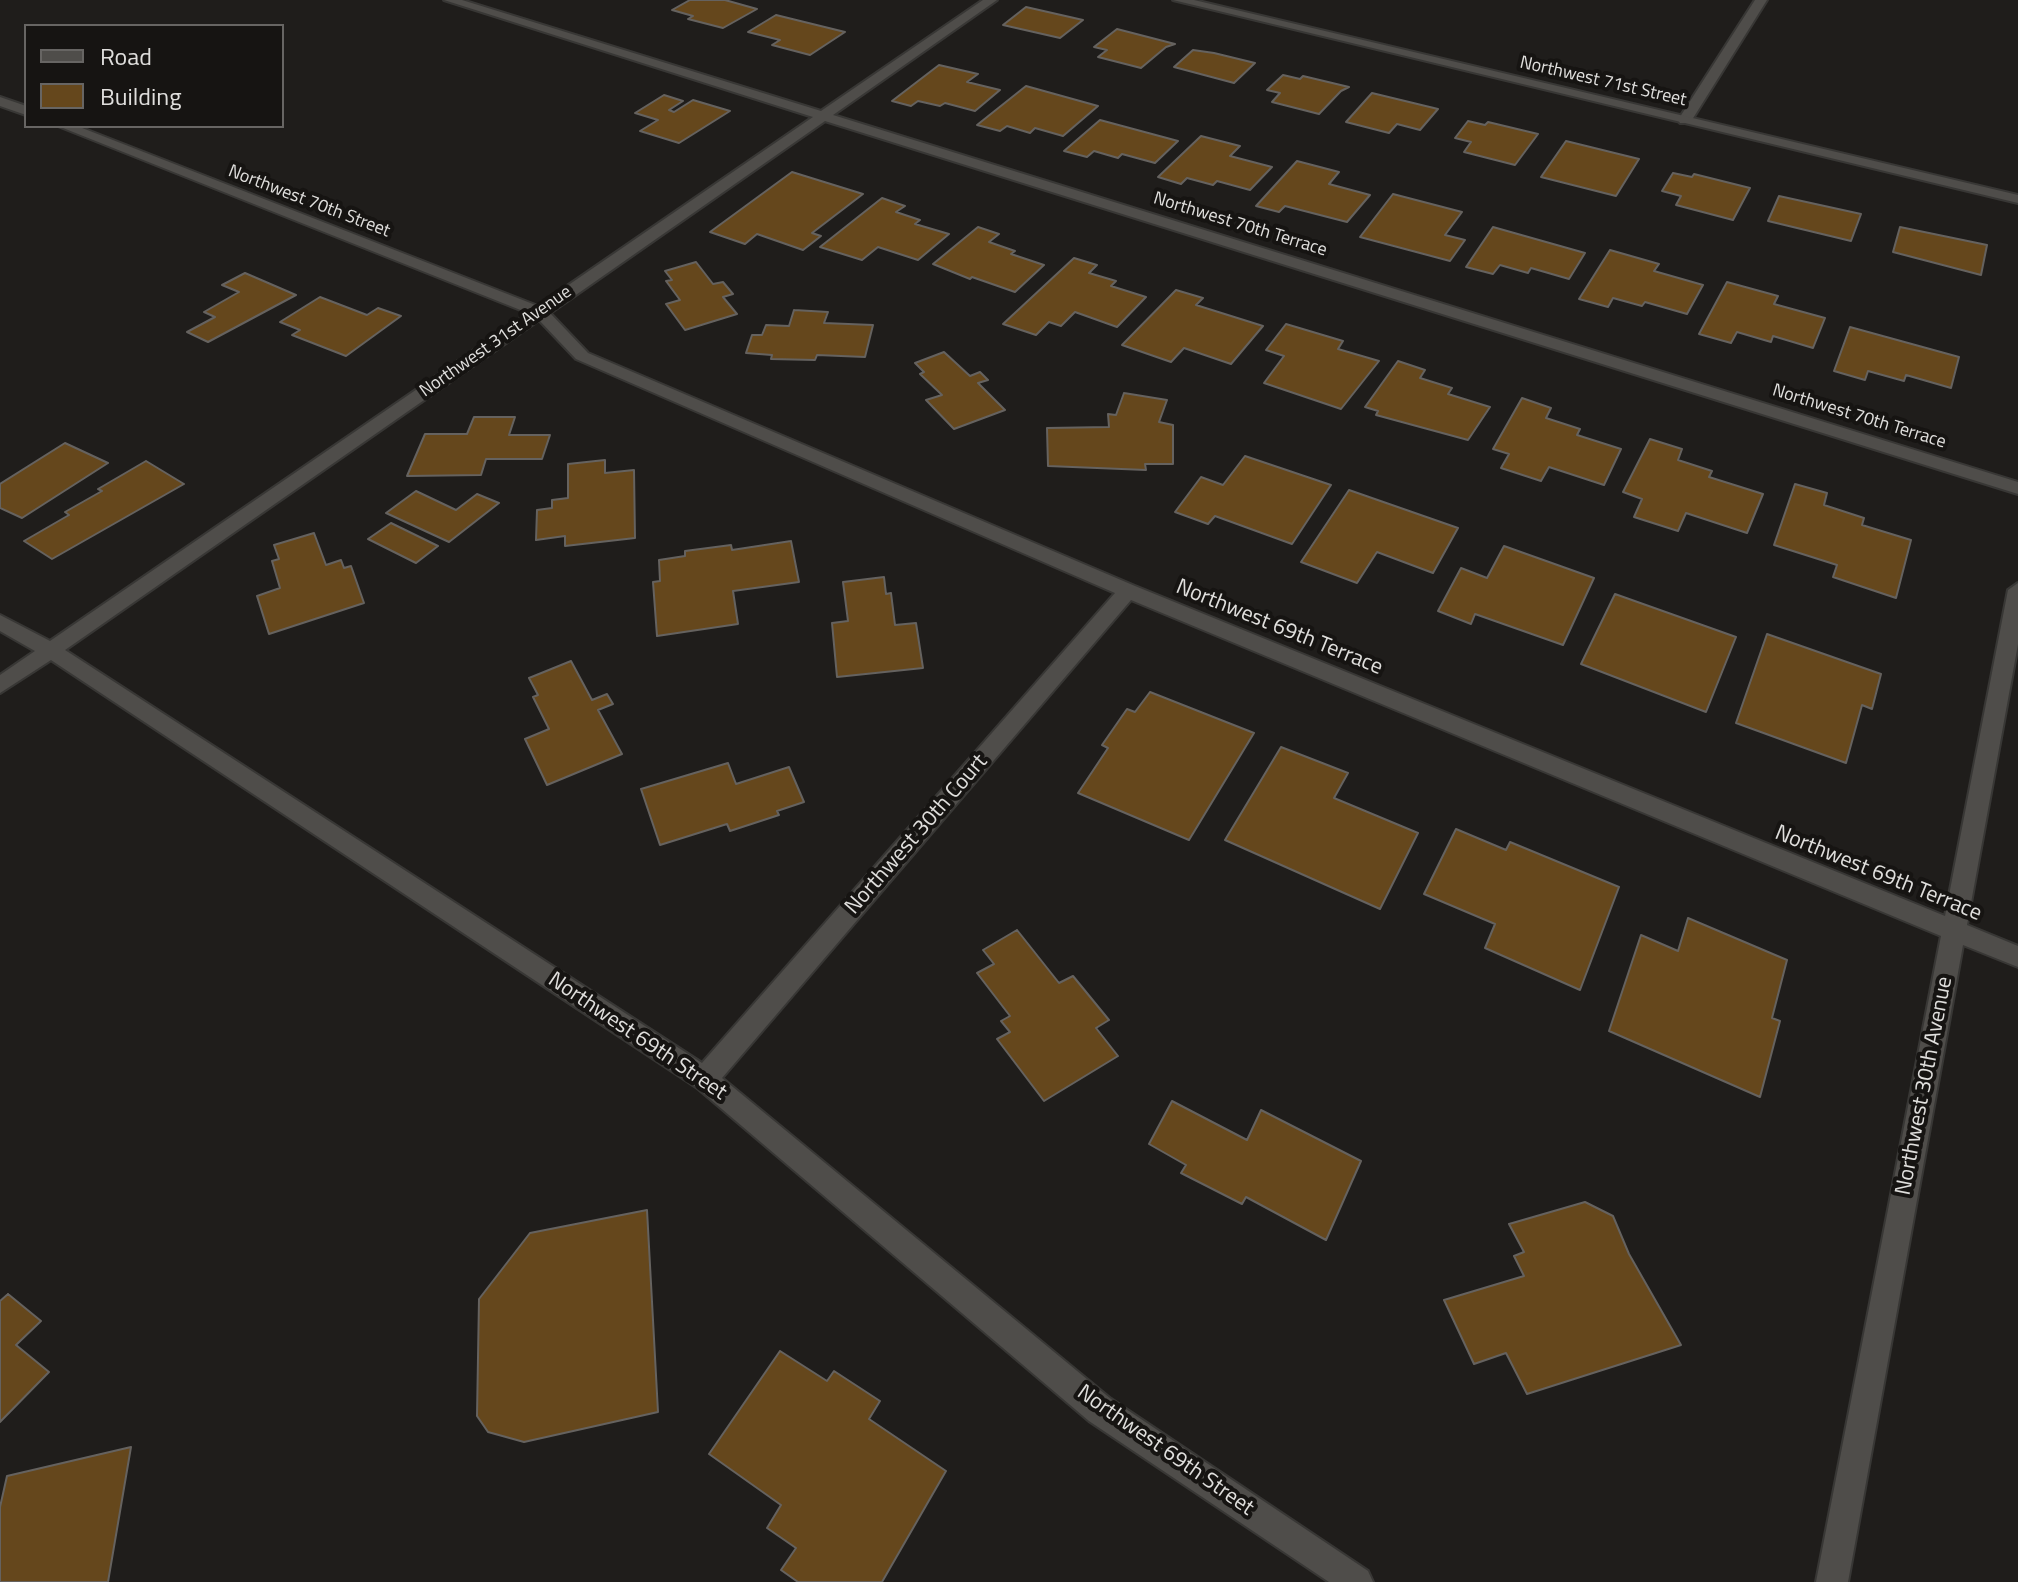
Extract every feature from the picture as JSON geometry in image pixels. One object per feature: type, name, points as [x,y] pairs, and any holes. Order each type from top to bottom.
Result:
[{"type":"street","name":"Northwest 70th Terrace","points":[[450,0],[2018,488]]},
{"type":"street","name":"Northwest 31st Avenue","points":[[0,685],[991,0]]},
{"type":"street","name":"Northwest 71st Street","points":[[1179,0],[2018,199]]},
{"type":"street","points":[[1685,120],[1761,0]]},
{"type":"street","points":[[0,101],[24,110]]},
{"type":"street","name":"Northwest 70th Street","points":[[70,128],[540,312]]},
{"type":"street","name":"Northwest 69th Terrace","points":[[540,312],[582,356],[1128,591],[2018,957]]},
{"type":"street","name":"Northwest 30th Avenue","points":[[1832,1582],[2018,590]]},
{"type":"street","name":"Northwest 30th Court","points":[[705,1079],[1128,591]]},
{"type":"street","name":"Northwest 69th Street","points":[[0,622],[50,650],[705,1079],[1100,1410],[1357,1582]]},
{"type":"building","points":[[690,0],[725,0],[757,9],[723,28],[688,19],[693,16],[672,10]]},
{"type":"building","points":[[1026,7],[1083,20],[1060,38],[1003,25]]},
{"type":"building","points":[[776,15],[845,32],[810,55],[772,45],[780,40],[748,32]]},
{"type":"building","points":[[1117,29],[1175,44],[1166,47],[1141,68],[1098,57],[1107,50],[1094,47]]},
{"type":"building","points":[[1193,50],[1255,63],[1234,83],[1174,67]]},
{"type":"building","points":[[939,65],[978,74],[967,82],[1000,90],[975,111],[945,103],[940,106],[918,101],[911,106],[892,101]]},
{"type":"building","points":[[1283,75],[1300,79],[1303,76],[1349,87],[1319,114],[1272,102],[1280,93],[1267,90]]},
{"type":"building","points":[[1026,86],[1098,106],[1063,136],[1035,128],[1030,133],[1007,126],[1000,131],[977,125]]},
{"type":"building","points":[[1372,93],[1438,109],[1420,130],[1397,124],[1389,133],[1346,122]]},
{"type":"building","points":[[664,95],[683,101],[669,110],[674,112],[693,100],[730,111],[679,143],[640,131],[658,120],[635,113]]},
{"type":"building","points":[[1100,120],[1178,141],[1155,163],[1122,154],[1118,158],[1094,151],[1087,157],[1064,151]]},
{"type":"building","points":[[1468,121],[1485,125],[1488,122],[1538,134],[1515,165],[1464,152],[1471,142],[1455,138]]},
{"type":"building","points":[[1201,136],[1240,146],[1230,156],[1272,167],[1250,190],[1217,181],[1213,185],[1187,178],[1181,184],[1158,177]]},
{"type":"building","points":[[1566,141],[1639,159],[1616,196],[1541,177]]},
{"type":"building","points":[[1297,161],[1339,172],[1329,184],[1370,195],[1347,222],[1285,206],[1279,212],[1256,206]]},
{"type":"building","points":[[792,172],[863,194],[812,233],[821,236],[803,250],[757,234],[745,244],[710,232]]},
{"type":"building","points":[[1673,173],[1692,177],[1694,174],[1750,188],[1733,220],[1676,205],[1681,196],[1662,191]]},
{"type":"building","points":[[1393,194],[1462,212],[1445,235],[1465,240],[1450,261],[1360,237]]},
{"type":"building","points":[[1779,196],[1861,214],[1851,241],[1768,221]]},
{"type":"building","points":[[882,198],[905,206],[896,212],[920,220],[915,224],[949,234],[918,260],[878,247],[862,260],[820,247]]},
{"type":"building","points":[[978,227],[999,234],[989,242],[1015,251],[1011,254],[1044,265],[1015,292],[933,264]]},
{"type":"building","points":[[1493,227],[1585,253],[1569,279],[1531,268],[1528,273],[1500,265],[1493,274],[1466,267]]},
{"type":"building","points":[[1900,227],[1987,245],[1981,275],[1893,252]]},
{"type":"building","points":[[1610,250],[1659,264],[1654,271],[1703,285],[1687,314],[1645,302],[1642,306],[1613,298],[1608,307],[1579,299]]},
{"type":"building","points":[[1074,258],[1097,265],[1089,273],[1116,281],[1111,286],[1146,297],[1117,327],[1075,312],[1061,326],[1049,322],[1036,335],[1003,324]]},
{"type":"building","points":[[696,262],[713,284],[723,282],[733,294],[723,297],[737,314],[685,330],[666,304],[680,300],[666,281],[672,280],[665,271]]},
{"type":"building","points":[[245,273],[296,295],[208,342],[187,332],[215,317],[204,312],[239,292],[222,285]]},
{"type":"building","points":[[1727,282],[1778,296],[1774,304],[1825,318],[1813,348],[1773,336],[1771,342],[1737,332],[1731,343],[1699,334]]},
{"type":"building","points":[[1176,290],[1203,298],[1196,305],[1263,326],[1231,364],[1184,348],[1171,362],[1122,345]]},
{"type":"building","points":[[320,297],[367,315],[378,308],[401,316],[346,356],[292,335],[300,330],[280,322]]},
{"type":"building","points":[[794,310],[828,312],[824,323],[873,325],[865,357],[817,355],[815,360],[771,359],[772,355],[746,353],[752,335],[762,335],[766,325],[789,326]]},
{"type":"building","points":[[1286,324],[1343,341],[1338,349],[1379,361],[1341,409],[1264,383],[1284,356],[1266,350]]},
{"type":"building","points":[[1850,327],[1959,357],[1951,388],[1906,375],[1904,381],[1868,371],[1865,380],[1834,371]]},
{"type":"building","points":[[944,352],[970,376],[980,372],[988,380],[978,383],[1005,410],[954,429],[926,400],[942,395],[920,374],[924,372],[915,363]]},
{"type":"building","points":[[1398,361],[1425,370],[1420,378],[1452,388],[1448,394],[1490,407],[1468,440],[1376,415],[1378,411],[1365,407]]},
{"type":"building","points":[[1124,393],[1167,400],[1159,422],[1173,425],[1173,464],[1145,464],[1146,470],[1048,466],[1047,428],[1109,427],[1108,414],[1116,415]]},
{"type":"building","points":[[1522,398],[1551,408],[1546,418],[1580,429],[1577,435],[1621,449],[1604,485],[1549,467],[1541,481],[1501,468],[1509,454],[1493,449]]},
{"type":"building","points":[[474,417],[515,417],[509,435],[550,435],[542,459],[486,459],[481,475],[407,476],[425,434],[467,434]]},
{"type":"building","points":[[1650,439],[1682,449],[1678,460],[1712,471],[1709,477],[1763,494],[1747,533],[1686,513],[1678,531],[1634,517],[1642,499],[1623,492]]},
{"type":"building","points":[[65,443],[108,463],[22,518],[0,508],[0,484]]},
{"type":"building","points":[[1245,456],[1331,485],[1292,544],[1215,516],[1208,524],[1175,512],[1201,477],[1223,485]]},
{"type":"building","points":[[605,460],[605,473],[634,470],[635,538],[565,546],[565,536],[536,540],[537,510],[552,508],[552,500],[568,498],[568,464]]},
{"type":"building","points":[[146,461],[184,484],[52,559],[24,541],[69,515],[65,512]]},
{"type":"building","points":[[1795,484],[1827,493],[1824,505],[1864,518],[1862,525],[1911,540],[1896,598],[1833,577],[1837,565],[1774,545]]},
{"type":"building","points":[[1349,490],[1458,528],[1433,573],[1377,552],[1357,583],[1301,562]]},
{"type":"building","points":[[416,491],[456,510],[477,494],[499,503],[449,542],[386,513]]},
{"type":"building","points":[[391,523],[438,546],[416,563],[368,539]]},
{"type":"building","points":[[314,533],[326,565],[341,560],[344,568],[351,566],[364,603],[269,634],[257,596],[280,588],[272,561],[279,559],[274,545]]},
{"type":"building","points":[[791,541],[799,582],[733,591],[738,624],[657,636],[653,582],[660,581],[659,560],[685,556],[685,551],[731,545],[732,550]]},
{"type":"building","points":[[1504,546],[1594,578],[1563,645],[1475,614],[1471,624],[1438,611],[1461,568],[1487,578]]},
{"type":"building","points":[[884,577],[886,594],[891,593],[895,625],[916,623],[923,668],[837,677],[832,623],[848,621],[843,582]]},
{"type":"building","points":[[1615,594],[1736,637],[1706,712],[1581,664]]},
{"type":"building","points":[[1767,634],[1881,674],[1872,709],[1862,705],[1846,763],[1736,723]]},
{"type":"building","points":[[571,661],[592,700],[607,694],[613,704],[598,710],[622,754],[547,785],[525,739],[549,729],[533,697],[538,695],[529,678]]},
{"type":"building","points":[[1150,692],[1254,733],[1189,840],[1078,793],[1108,748],[1102,745],[1127,709],[1135,712]]},
{"type":"building","points":[[1281,747],[1348,773],[1334,798],[1418,833],[1380,909],[1225,840]]},
{"type":"building","points":[[728,763],[736,784],[789,767],[804,802],[777,811],[779,815],[730,831],[727,824],[660,845],[641,789]]},
{"type":"building","points":[[1456,829],[1506,850],[1510,842],[1619,887],[1580,990],[1485,948],[1495,924],[1424,894]]},
{"type":"building","points":[[1688,918],[1787,960],[1772,1018],[1780,1021],[1760,1097],[1609,1031],[1641,935],[1678,951]]},
{"type":"building","points":[[1017,930],[1059,983],[1073,976],[1109,1020],[1096,1028],[1118,1056],[1044,1101],[997,1039],[1010,1032],[1001,1021],[1010,1016],[977,973],[994,964],[983,950]]},
{"type":"building","points":[[1172,1101],[1247,1140],[1261,1110],[1361,1161],[1326,1240],[1246,1197],[1242,1204],[1181,1173],[1186,1165],[1149,1144]]},
{"type":"building","points":[[1585,1202],[1613,1216],[1629,1254],[1681,1345],[1527,1394],[1506,1353],[1474,1364],[1444,1300],[1524,1276],[1514,1256],[1524,1252],[1509,1224]]},
{"type":"building","points":[[647,1210],[658,1412],[524,1442],[488,1432],[477,1416],[479,1299],[530,1233]]},
{"type":"building","points":[[8,1294],[41,1321],[16,1345],[49,1372],[0,1422],[0,1301]]},
{"type":"building","points":[[780,1351],[827,1381],[834,1371],[880,1401],[869,1419],[946,1471],[882,1582],[798,1582],[781,1570],[796,1548],[767,1528],[781,1505],[709,1454]]},
{"type":"building","points":[[131,1447],[108,1582],[0,1582],[0,1507],[7,1476]]}]
